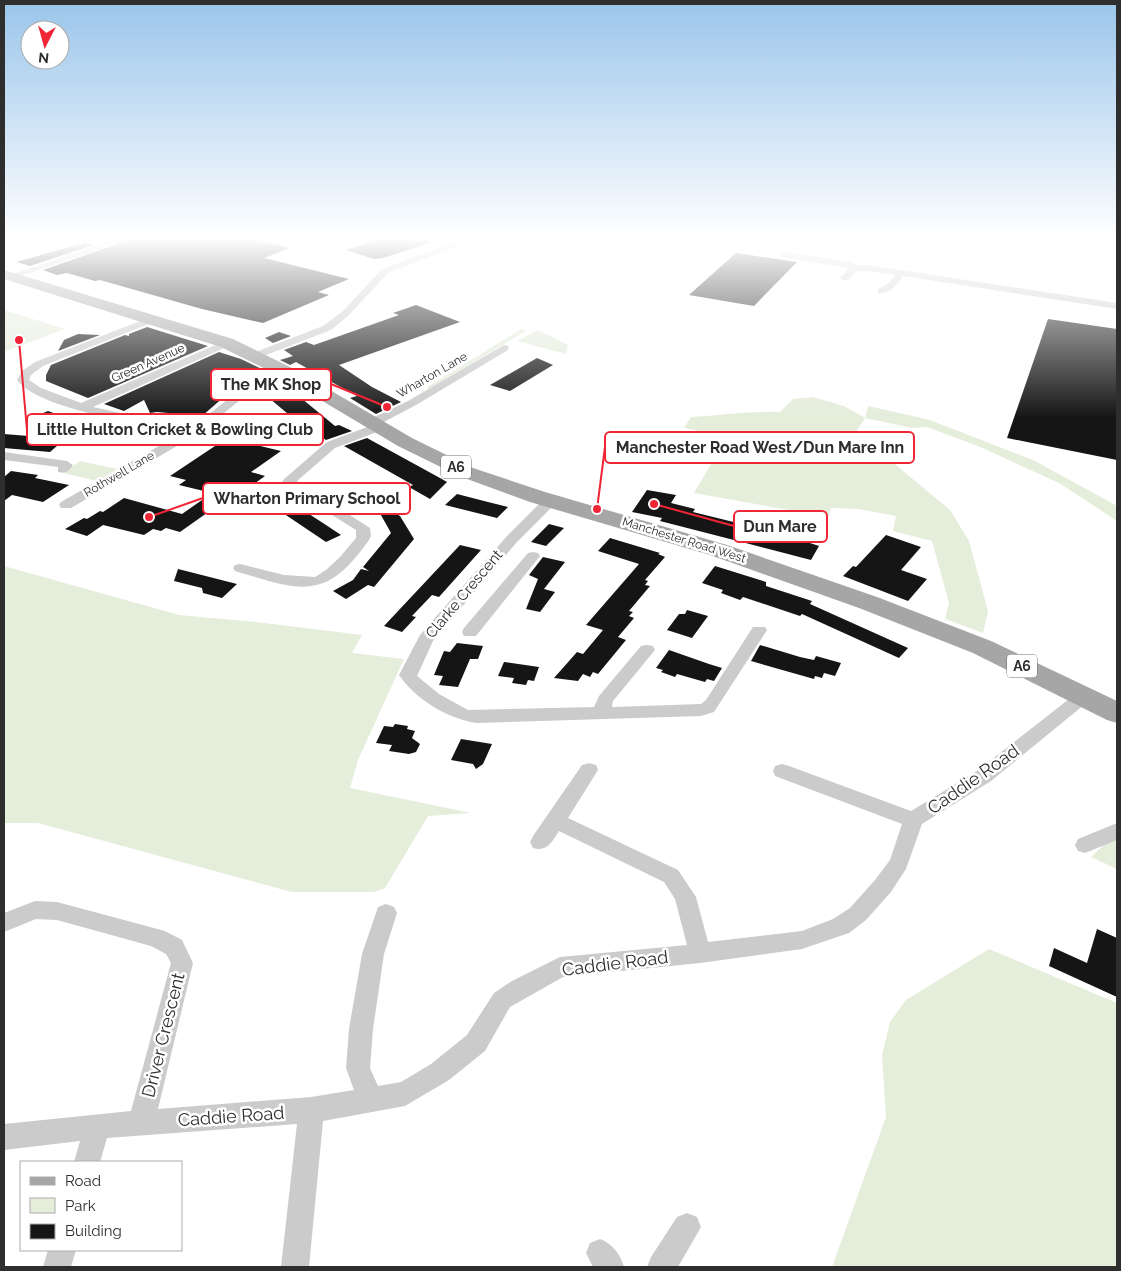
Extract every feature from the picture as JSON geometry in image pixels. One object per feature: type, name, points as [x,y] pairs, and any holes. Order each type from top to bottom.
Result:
[{"type":"main road","name":"Manchester Road West","points":[[88,299],[227,343],[258,356],[375,425],[428,455],[454,467],[550,500],[752,561],[924,625]]},
{"type":"main road","name":"A6","points":[[924,625],[982,647],[1117,713]]},
{"type":"street","points":[[258,356],[328,328],[359,299]]},
{"type":"street","points":[[1073,299],[1117,306]]},
{"type":"street","points":[[153,319],[48,360],[26,373],[23,380],[28,386],[80,408],[128,419],[197,429]]},
{"type":"street","name":"Green Avenue","points":[[80,408],[227,343]]},
{"type":"street","name":"Wharton Lane","points":[[240,568],[305,583],[321,580],[332,572],[362,540],[364,536],[363,528],[289,482],[332,445],[375,425],[504,348]]},
{"type":"street","name":"Rothwell Lane","points":[[66,505],[197,429],[245,391]]},
{"type":"street","points":[[4,456],[67,465],[62,469]]},
{"type":"street","name":"Clarke Crescent","points":[[550,500],[512,539],[426,639],[408,675],[418,687],[464,715],[476,717],[701,710],[708,708],[759,630]]},
{"type":"street","points":[[470,632],[532,556]]},
{"type":"street","points":[[473,584],[503,591]]},
{"type":"street","points":[[602,713],[605,700],[646,650]]},
{"type":"street","name":"Caddie Road","points":[[4,1137],[97,1126],[311,1110],[405,1094],[440,1072],[476,1043],[502,1000],[520,988],[560,967],[700,953],[802,940],[841,926],[858,914],[883,886],[899,863],[914,820],[984,776],[1084,696]]},
{"type":"street","points":[[540,842],[589,770]]},
{"type":"street","points":[[782,771],[914,820]]},
{"type":"street","points":[[556,821],[671,876],[685,897],[700,953]]},
{"type":"street","points":[[1085,845],[1117,831]]},
{"type":"street","name":"Driver Crescent","points":[[4,923],[35,910],[57,911],[157,938],[174,947],[182,963],[141,1123]]},
{"type":"street","points":[[370,1100],[358,1068],[361,1029],[373,954],[386,913]]},
{"type":"street","points":[[295,1267],[311,1110]]},
{"type":"street","points":[[87,1161],[97,1126]]},
{"type":"street","points":[[661,1267],[688,1227]]},
{"type":"street","points":[[57,1267],[62,1251]]},
{"type":"green space","points":[[4,310],[65,329],[4,352]]},
{"type":"green space","points":[[521,329],[526,331],[429,389],[426,388]]},
{"type":"green space","points":[[538,330],[568,345],[566,354],[517,341]]},
{"type":"green space","points":[[813,397],[844,406],[865,418],[856,432],[950,510],[969,541],[988,611],[983,633],[945,619],[949,603],[932,541],[893,531],[896,516],[858,509],[831,508],[828,517],[694,493],[727,437],[684,428],[691,417],[780,412],[793,399]]},
{"type":"green space","points":[[868,406],[930,420],[1035,461],[1117,506],[1117,521],[1061,484],[978,446],[927,427],[912,428],[865,418]]},
{"type":"green space","points":[[80,461],[117,469],[97,481],[63,473]]},
{"type":"green space","points":[[4,566],[179,615],[362,635],[352,653],[404,659],[358,760],[350,788],[471,813],[428,816],[385,888],[374,892],[292,892],[38,823],[4,823]]},
{"type":"green space","points":[[1117,837],[1117,869],[1091,857],[1109,840]]},
{"type":"green space","points":[[989,949],[1117,1003],[1117,1267],[832,1267],[886,1117],[882,1055],[890,1022],[906,1000]]},
{"type":"building","points":[[168,299],[319,299],[263,323]]},
{"type":"building","points":[[714,299],[761,299],[754,306]]},
{"type":"building","points":[[416,305],[460,322],[339,365],[372,387],[401,402],[376,414],[350,398],[357,396],[296,362],[290,365],[280,360],[293,356],[284,350],[306,342],[314,345],[399,315],[393,313]]},
{"type":"building","points":[[1048,319],[1117,329],[1117,460],[1007,438]]},
{"type":"building","points":[[147,327],[208,346],[88,398],[46,381],[46,375],[51,365],[125,335],[129,336],[129,334]]},
{"type":"building","points":[[279,332],[291,336],[273,343],[265,338]]},
{"type":"building","points":[[78,334],[100,335],[58,351],[64,340]]},
{"type":"building","points":[[219,352],[241,359],[272,374],[335,426],[339,425],[352,431],[326,440],[300,424],[263,393],[249,395],[253,390],[245,386],[225,396],[202,416],[150,413],[144,400],[124,411],[104,404]]},
{"type":"building","points":[[537,358],[553,365],[510,391],[490,385]]},
{"type":"building","points":[[48,411],[87,422],[72,434],[29,419]]},
{"type":"building","points":[[4,434],[65,439],[50,452],[4,448]]},
{"type":"building","points":[[227,438],[281,451],[251,472],[265,476],[250,487],[245,486],[180,532],[166,528],[161,531],[153,529],[144,535],[103,525],[87,536],[65,529],[84,518],[87,519],[100,511],[103,512],[124,498],[182,514],[212,493],[179,485],[186,480],[170,476]]},
{"type":"building","points":[[367,438],[447,482],[430,499],[409,487],[413,485],[344,446]]},
{"type":"building","points":[[11,471],[38,475],[35,478],[69,485],[43,502],[12,495],[4,501],[4,477]]},
{"type":"building","points":[[647,490],[676,495],[671,503],[695,509],[693,512],[811,541],[810,543],[819,546],[811,560],[660,521],[662,518],[632,512]]},
{"type":"building","points":[[457,494],[508,507],[497,518],[445,505]]},
{"type":"building","points":[[286,499],[341,535],[326,542],[271,505]]},
{"type":"building","points":[[372,499],[400,516],[414,539],[374,587],[368,585],[346,599],[333,591],[353,580],[361,569],[369,571],[363,567],[391,533]]},
{"type":"building","points":[[549,524],[564,528],[546,546],[531,542]]},
{"type":"building","points":[[886,535],[921,547],[901,570],[927,579],[908,601],[843,576],[853,566],[856,567]]},
{"type":"building","points":[[610,538],[660,553],[658,554],[665,557],[645,580],[648,581],[645,585],[650,586],[629,611],[633,612],[629,616],[634,618],[618,637],[626,640],[598,674],[593,672],[590,677],[583,674],[578,681],[554,678],[577,652],[583,654],[603,630],[586,625],[639,564],[598,551]]},
{"type":"building","points":[[460,545],[481,550],[439,597],[432,595],[412,616],[416,617],[402,632],[384,626]]},
{"type":"building","points":[[543,557],[565,562],[544,589],[555,592],[540,612],[526,609],[538,579],[529,575]]},
{"type":"building","points":[[715,566],[766,582],[766,586],[812,601],[810,604],[908,648],[899,658],[802,614],[800,616],[743,597],[740,600],[721,593],[723,590],[702,583]]},
{"type":"building","points":[[178,569],[237,584],[222,598],[203,593],[202,588],[174,581]]},
{"type":"building","points":[[687,610],[708,616],[692,638],[667,630],[679,614],[685,614]]},
{"type":"building","points":[[457,643],[483,646],[478,659],[470,659],[458,687],[439,685],[443,676],[434,675],[444,651],[450,652]]},
{"type":"building","points":[[760,645],[800,657],[814,660],[816,656],[841,663],[835,676],[824,673],[822,678],[815,676],[814,679],[751,661]]},
{"type":"building","points":[[669,650],[722,668],[714,681],[707,679],[705,682],[677,674],[675,677],[656,668]]},
{"type":"building","points":[[504,662],[539,667],[534,681],[528,680],[526,685],[512,683],[514,678],[498,676]]},
{"type":"building","points":[[395,724],[408,726],[407,729],[415,731],[412,738],[420,744],[416,752],[409,754],[389,751],[392,745],[376,743],[384,726],[393,727]]},
{"type":"building","points":[[461,739],[492,744],[483,764],[476,769],[473,764],[451,760]]},
{"type":"building","points":[[1097,929],[1117,938],[1117,997],[1049,966],[1054,948],[1087,963]]},
{"type":"place","name":"Little Hulton Cricket & Bowling Club","points":[[19,340]]},
{"type":"place","name":"The MK Shop","points":[[387,407]]},
{"type":"place","name":"Dun Mare","points":[[654,504]]},
{"type":"place","name":"Manchester Road West/Dun Mare Inn","points":[[597,509]]},
{"type":"place","name":"Wharton Primary School","points":[[149,517]]}]
